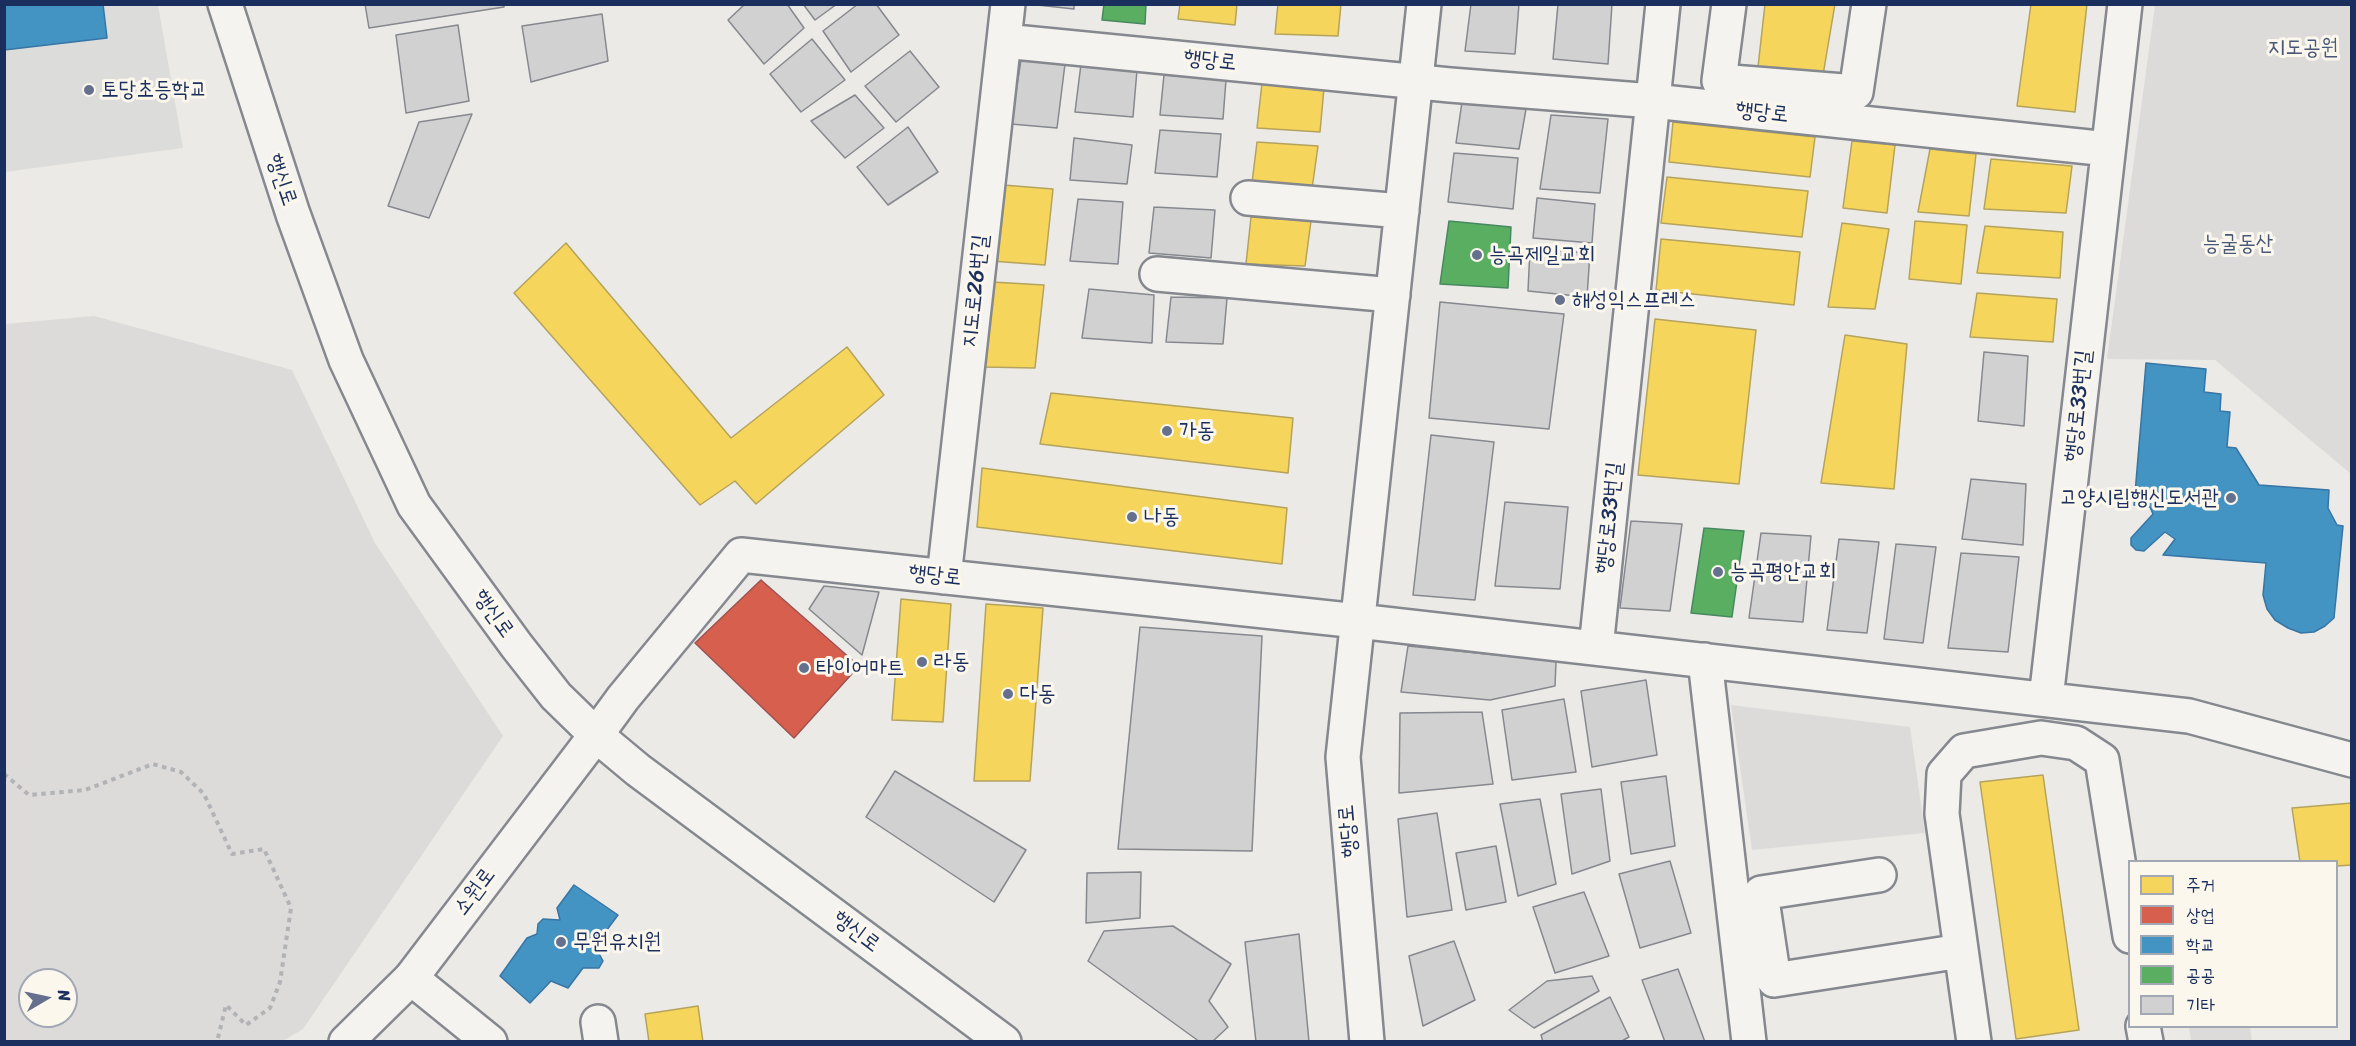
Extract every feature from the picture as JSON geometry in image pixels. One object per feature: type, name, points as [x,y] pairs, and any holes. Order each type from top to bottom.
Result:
[{"type":"street","name":"행신로","points":[[225,4],[293,214],[346,360],[414,505],[556,696],[596,735],[638,770],[1004,1041]]},
{"type":"street","name":"지도로26번길","points":[[944,577],[1008,4]]},
{"type":"street","name":"행당로","points":[[1367,1041],[1343,757],[1424,4]]},
{"type":"street","name":"행당로33번길","points":[[1596,648],[1663,4]]},
{"type":"street","points":[[1729,4],[1719,81],[1856,92],[1869,4]]},
{"type":"street","name":"행당로33번길","points":[[2046,699],[2125,4]]},
{"type":"street","name":"행당로","points":[[1004,41],[1416,82],[1653,101],[2108,149]]},
{"type":"street","points":[[1248,198],[1402,211]]},
{"type":"street","points":[[1157,274],[1393,295]]},
{"type":"street","name":"행당로","points":[[596,735],[623,698],[741,555],[1358,621]]},
{"type":"street","points":[[1358,621],[2189,716],[2352,760]]},
{"type":"street","points":[[1705,660],[1749,1041]]},
{"type":"street","name":"소원로","points":[[346,1041],[411,978],[596,735]]},
{"type":"street","points":[[1974,1041],[1942,814],[1944,774],[1964,751],[2041,738],[2076,743],[2102,759],[2128,923]]},
{"type":"street","points":[[1879,875],[1761,893],[1774,980],[1961,951]]},
{"type":"street","points":[[411,978],[480,1040]]},
{"type":"path","points":[[4,774],[29,795],[85,790],[153,764],[180,772],[204,794],[232,854],[264,849],[291,908],[280,982],[270,1008],[246,1025],[226,1005],[217,1041]]},
{"type":"shaded area","name":"토당초등학교","points":[[4,5],[158,5],[183,148],[5,172]]},
{"type":"green space","name":"능굴동산","points":[[2155,5],[2351,5],[2351,474],[2215,360],[2107,359]]},
{"type":"green space","points":[[94,316],[292,370],[375,543],[503,736],[303,1029],[283,1041],[5,1041],[5,324]]},
{"type":"green space","points":[[1731,705],[1910,727],[1925,833],[1752,850]]},
{"type":"green space","points":[[2189,1028],[2250,1028],[2252,1041],[2191,1041]]},
{"type":"building: 주거","points":[[1180,4],[1237,4],[1235,25],[1178,19]]},
{"type":"building: 주거","points":[[1278,4],[1341,4],[1338,36],[1275,34]]},
{"type":"building: 주거","points":[[1765,4],[1835,4],[1822,81],[1757,76]]},
{"type":"building: 주거","points":[[2031,4],[2087,4],[2075,112],[2017,106]]},
{"type":"building: 주거","points":[[1262,83],[1324,88],[1320,132],[1257,128]]},
{"type":"building: 주거","points":[[1673,122],[1815,137],[1810,177],[1669,162]]},
{"type":"building: 주거","points":[[1852,141],[1895,145],[1887,213],[1843,208]]},
{"type":"building: 주거","points":[[1257,142],[1318,146],[1312,189],[1252,183]]},
{"type":"building: 주거","points":[[1930,149],[1976,154],[1969,216],[1918,212]]},
{"type":"building: 주거","points":[[1991,159],[2072,166],[2066,213],[1984,209]]},
{"type":"building: 주거","points":[[1667,177],[1808,191],[1802,237],[1661,223]]},
{"type":"building: 주거","points":[[1003,185],[1053,189],[1045,265],[991,261]]},
{"type":"building: 주거","points":[[1251,217],[1311,221],[1305,266],[1246,264]]},
{"type":"building: 주거","points":[[1915,221],[1967,225],[1961,284],[1909,279]]},
{"type":"building: 주거","points":[[1842,223],[1889,229],[1875,309],[1828,307]]},
{"type":"building: 주거","points":[[1985,226],[2063,232],[2060,278],[1977,273]]},
{"type":"building: 주거","points":[[1661,239],[1800,252],[1794,305],[1656,290]]},
{"type":"building: 주거","points":[[566,243],[731,438],[847,347],[884,395],[756,504],[735,481],[700,505],[514,293]]},
{"type":"building: 주거","points":[[992,282],[1044,285],[1035,368],[984,367]]},
{"type":"building: 주거","points":[[1977,293],[2057,299],[2053,342],[1970,337]]},
{"type":"building: 주거","points":[[1655,319],[1756,330],[1739,484],[1638,475]]},
{"type":"building: 주거","points":[[1845,335],[1907,344],[1894,489],[1821,483]]},
{"type":"building: 주거","name":"가동","points":[[1051,393],[1293,418],[1288,473],[1040,444]]},
{"type":"building: 주거","name":"나동","points":[[982,468],[1287,508],[1282,564],[977,527]]},
{"type":"building: 주거","name":"라동","points":[[901,599],[951,604],[943,722],[892,720]]},
{"type":"building: 주거","name":"다동","points":[[986,604],[1043,608],[1030,781],[974,781]]},
{"type":"building: 주거","points":[[2043,775],[2079,1030],[2016,1039],[1980,782]]},
{"type":"building: 주거","points":[[2352,803],[2352,865],[2338,866],[2338,860],[2300,860],[2292,808]]},
{"type":"building: 주거","points":[[698,1006],[703,1042],[649,1042],[645,1014]]},
{"type":"building: 상업","points":[[761,580],[859,666],[794,738],[695,643]]},
{"type":"building: 학교","points":[[4,4],[103,4],[107,38],[4,50]]},
{"type":"building: 학교","name":"고양시립행신도서관","points":[[2146,363],[2206,369],[2204,392],[2221,394],[2220,411],[2230,412],[2227,447],[2236,448],[2259,485],[2329,490],[2328,508],[2337,525],[2343,526],[2334,618],[2325,626],[2314,632],[2301,633],[2275,620],[2267,609],[2263,595],[2266,563],[2163,555],[2175,539],[2165,532],[2144,551],[2136,550],[2131,545],[2131,538],[2153,514],[2150,507],[2134,505]]},
{"type":"building: 학교","name":"무원유치원","points":[[574,885],[618,915],[595,946],[603,961],[599,968],[583,968],[568,988],[551,981],[530,1003],[500,976],[527,938],[537,934],[538,924],[543,919],[560,920],[557,908]]},
{"type":"building: 공공","points":[[1104,4],[1146,4],[1145,24],[1102,20]]},
{"type":"building: 공공","name":"능곡제일교회","points":[[1449,221],[1511,227],[1508,288],[1440,284]]},
{"type":"building: 공공","name":"능곡평안교회","points":[[1704,528],[1744,531],[1732,617],[1691,613]]},
{"type":"building: 기타","points":[[365,4],[504,4],[504,7],[369,28]]},
{"type":"building: 기타","points":[[745,4],[787,4],[804,28],[764,64],[728,20]]},
{"type":"building: 기타","points":[[803,4],[837,4],[815,20]]},
{"type":"building: 기타","points":[[858,4],[876,4],[899,35],[851,72],[823,31]]},
{"type":"building: 기타","points":[[1028,4],[1074,4],[1074,9]]},
{"type":"building: 기타","points":[[1471,4],[1519,4],[1515,54],[1465,51]]},
{"type":"building: 기타","points":[[1558,4],[1612,4],[1608,64],[1553,59]]},
{"type":"building: 기타","points":[[602,14],[608,61],[531,82],[522,26]]},
{"type":"building: 기타","points":[[458,25],[469,101],[406,113],[396,35]]},
{"type":"building: 기타","points":[[812,39],[845,80],[801,112],[770,74]]},
{"type":"building: 기타","points":[[910,51],[939,87],[896,122],[865,86]]},
{"type":"building: 기타","points":[[1021,60],[1065,64],[1057,128],[1011,124]]},
{"type":"building: 기타","points":[[1081,64],[1137,70],[1133,117],[1075,112]]},
{"type":"building: 기타","points":[[1164,75],[1226,80],[1223,119],[1160,115]]},
{"type":"building: 기타","points":[[855,95],[884,128],[845,158],[811,121]]},
{"type":"building: 기타","points":[[1462,102],[1526,109],[1519,149],[1456,143]]},
{"type":"building: 기타","points":[[472,114],[429,218],[388,206],[419,122]]},
{"type":"building: 기타","points":[[1551,115],[1608,119],[1600,193],[1540,189]]},
{"type":"building: 기타","points":[[908,127],[938,172],[888,205],[857,167]]},
{"type":"building: 기타","points":[[1160,130],[1221,134],[1217,177],[1155,173]]},
{"type":"building: 기타","points":[[1074,138],[1132,145],[1127,184],[1070,180]]},
{"type":"building: 기타","points":[[1454,153],[1518,158],[1513,209],[1448,202]]},
{"type":"building: 기타","points":[[1537,198],[1595,204],[1592,243],[1533,238]]},
{"type":"building: 기타","points":[[1078,199],[1123,202],[1118,264],[1070,261]]},
{"type":"building: 기타","points":[[1154,207],[1215,210],[1211,258],[1149,253]]},
{"type":"building: 기타","points":[[1530,249],[1590,253],[1587,297],[1528,291]]},
{"type":"building: 기타","points":[[1089,289],[1154,295],[1152,343],[1082,338]]},
{"type":"building: 기타","points":[[1171,297],[1227,298],[1223,344],[1166,342]]},
{"type":"building: 기타","points":[[1440,302],[1564,314],[1549,429],[1429,418]]},
{"type":"building: 기타","points":[[1984,352],[2028,356],[2024,426],[1978,421]]},
{"type":"building: 기타","points":[[1431,435],[1494,442],[1475,600],[1413,595]]},
{"type":"building: 기타","points":[[1971,479],[2026,484],[2023,545],[1962,539]]},
{"type":"building: 기타","points":[[1505,502],[1568,507],[1560,589],[1495,586]]},
{"type":"building: 기타","points":[[1631,521],[1682,524],[1670,611],[1620,608]]},
{"type":"building: 기타","points":[[1761,533],[1811,536],[1803,622],[1749,618]]},
{"type":"building: 기타","points":[[1839,539],[1879,542],[1867,633],[1827,630]]},
{"type":"building: 기타","points":[[1896,544],[1936,547],[1923,643],[1884,639]]},
{"type":"building: 기타","points":[[1961,553],[2019,557],[2008,652],[1948,648]]},
{"type":"building: 기타","points":[[824,586],[879,592],[862,655],[809,609]]},
{"type":"building: 기타","points":[[1140,627],[1262,636],[1252,851],[1118,849]]},
{"type":"building: 기타","points":[[1408,646],[1556,661],[1555,686],[1490,700],[1401,692]]},
{"type":"building: 기타","points":[[1646,680],[1657,755],[1592,767],[1581,691]]},
{"type":"building: 기타","points":[[1564,699],[1576,772],[1512,780],[1502,710]]},
{"type":"building: 기타","points":[[1482,712],[1493,784],[1399,793],[1400,713]]},
{"type":"building: 기타","points":[[895,771],[1026,850],[994,902],[866,817]]},
{"type":"building: 기타","points":[[1666,776],[1675,846],[1631,854],[1621,782]]},
{"type":"building: 기타","points":[[1601,789],[1610,861],[1572,874],[1561,794]]},
{"type":"building: 기타","points":[[1540,799],[1556,884],[1518,896],[1500,804]]},
{"type":"building: 기타","points":[[1437,813],[1452,910],[1407,917],[1398,819]]},
{"type":"building: 기타","points":[[1496,846],[1506,902],[1466,910],[1456,853]]},
{"type":"building: 기타","points":[[1670,861],[1691,933],[1640,948],[1619,874]]},
{"type":"building: 기타","points":[[1141,872],[1140,918],[1086,923],[1087,873]]},
{"type":"building: 기타","points":[[1584,892],[1609,956],[1555,973],[1533,907]]},
{"type":"building: 기타","points":[[1173,926],[1231,964],[1209,1001],[1228,1027],[1212,1042],[1200,1042],[1088,961],[1104,931]]},
{"type":"building: 기타","points":[[1299,934],[1309,1042],[1256,1042],[1245,942]]},
{"type":"building: 기타","points":[[1454,941],[1475,1000],[1423,1026],[1409,956]]},
{"type":"building: 기타","points":[[1678,969],[1705,1042],[1665,1042],[1642,980]]},
{"type":"building: 기타","points":[[1592,976],[1599,991],[1534,1028],[1509,1010],[1547,981]]},
{"type":"building: 기타","points":[[1610,997],[1629,1037],[1620,1042],[1543,1042],[1541,1035]]},
{"type":"place","name":"토당초등학교","points":[[89,90]]},
{"type":"place","name":"능곡제일교회","points":[[1477,255]]},
{"type":"place","name":"해성익스프레스","points":[[1560,300]]},
{"type":"place","name":"가동","points":[[1167,431]]},
{"type":"place","name":"고양시립행신도서관","points":[[2231,498]]},
{"type":"place","name":"나동","points":[[1132,517]]},
{"type":"place","name":"능곡평안교회","points":[[1718,572]]},
{"type":"place","name":"라동","points":[[922,662]]},
{"type":"place","name":"타이어마트","points":[[804,668]]},
{"type":"place","name":"다동","points":[[1008,694]]},
{"type":"place","name":"무원유치원","points":[[561,942]]},
{"type":"park label","name":"지도공원","points":[[2303,48]]}]
